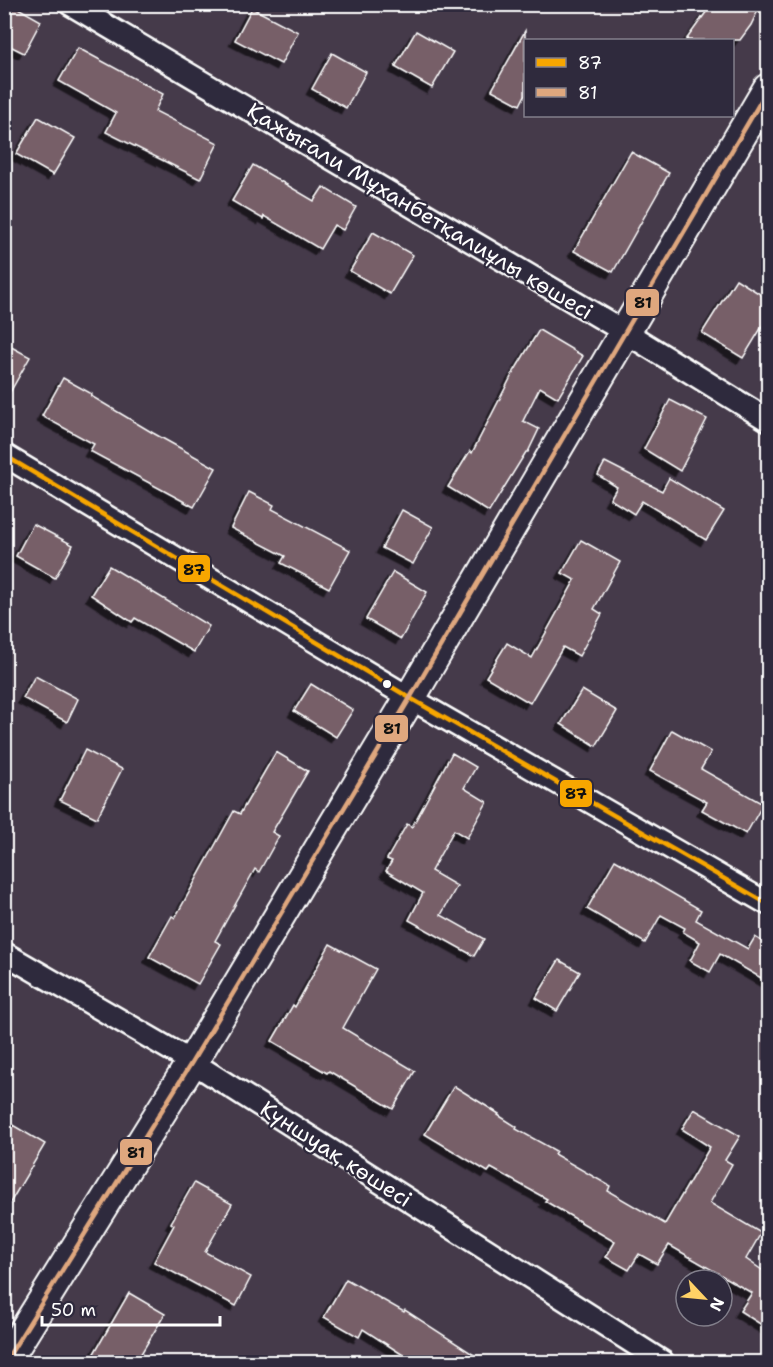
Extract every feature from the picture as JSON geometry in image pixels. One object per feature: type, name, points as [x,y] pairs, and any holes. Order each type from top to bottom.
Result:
[{"type":"street","name":"Қажығали Мұханбетқалиұлы көшесі","points":[[70,4],[625,332],[768,420]]},
{"type":"street","points":[[5,1362],[192,1062],[410,698],[768,89]]},
{"type":"street","points":[[4,455],[410,698],[768,904]]},
{"type":"street","name":"Күншуақ көшесі","points":[[4,952],[192,1062],[663,1362]]},
{"type":"building","points":[[4,4],[11,4],[41,21],[24,53],[4,43]]},
{"type":"building","points":[[712,4],[761,4],[751,25],[740,40],[687,39]]},
{"type":"building","points":[[252,8],[298,32],[281,64],[235,40]]},
{"type":"building","points":[[416,31],[453,52],[432,88],[395,67]]},
{"type":"building","points":[[525,31],[524,97],[520,105],[492,90]]},
{"type":"building","points":[[78,48],[163,94],[155,111],[218,143],[200,179],[106,132],[116,113],[59,81]]},
{"type":"building","points":[[332,53],[366,72],[346,108],[312,89]]},
{"type":"building","points":[[38,117],[75,138],[53,175],[16,154]]},
{"type":"building","points":[[631,152],[669,173],[613,272],[574,251]]},
{"type":"building","points":[[253,165],[314,201],[323,187],[356,207],[343,230],[334,225],[320,249],[264,216],[263,219],[232,201]]},
{"type":"building","points":[[373,232],[413,255],[390,294],[350,271]]},
{"type":"building","points":[[736,279],[768,299],[768,317],[743,358],[702,333]]},
{"type":"building","points":[[539,330],[583,356],[558,398],[540,387],[523,421],[539,429],[528,452],[489,512],[448,487],[470,451],[472,453],[512,375]]},
{"type":"building","points":[[4,343],[30,357],[4,403]]},
{"type":"building","points":[[63,378],[216,468],[194,507],[90,451],[94,444],[42,416]]},
{"type":"building","points":[[670,400],[707,419],[680,471],[644,449]]},
{"type":"building","points":[[605,462],[662,491],[669,478],[724,511],[706,540],[642,501],[634,514],[610,499],[617,487],[598,475]]},
{"type":"building","points":[[249,492],[274,505],[272,509],[350,550],[329,588],[281,563],[285,556],[231,528]]},
{"type":"building","points":[[402,510],[433,527],[413,564],[382,548]]},
{"type":"building","points":[[33,524],[73,545],[55,578],[16,556]]},
{"type":"building","points":[[581,540],[620,562],[594,609],[602,614],[579,656],[563,647],[530,703],[486,677],[507,643],[532,658],[575,580],[562,573]]},
{"type":"building","points":[[109,566],[209,626],[194,652],[135,618],[132,622],[91,595]]},
{"type":"building","points":[[393,572],[427,592],[401,639],[366,619]]},
{"type":"building","points":[[35,676],[78,699],[67,722],[23,698]]},
{"type":"building","points":[[311,684],[353,710],[336,737],[294,711]]},
{"type":"building","points":[[582,690],[617,711],[596,746],[561,724]]},
{"type":"building","points":[[672,730],[711,752],[701,769],[763,804],[746,834],[702,810],[707,802],[650,771]]},
{"type":"building","points":[[85,750],[122,769],[97,818],[60,800]]},
{"type":"building","points":[[276,752],[308,771],[272,832],[279,836],[259,872],[255,869],[215,941],[221,944],[198,984],[149,957],[172,916],[175,918],[234,811],[240,814]]},
{"type":"building","points":[[452,753],[476,767],[464,788],[487,802],[467,838],[454,830],[431,871],[457,886],[441,915],[484,939],[474,956],[409,920],[423,893],[386,871],[392,861],[387,859],[407,824],[412,827]]},
{"type":"building","points":[[615,860],[701,910],[696,920],[748,949],[755,937],[768,945],[768,982],[720,954],[710,972],[690,961],[700,942],[683,932],[685,928],[661,915],[645,943],[587,909]]},
{"type":"building","points":[[330,944],[376,969],[343,1028],[415,1071],[393,1109],[272,1041],[293,1005],[295,1007]]},
{"type":"building","points":[[559,960],[580,972],[557,1011],[536,998]]},
{"type":"building","points":[[454,1086],[499,1114],[517,1127],[516,1129],[556,1151],[554,1154],[610,1186],[608,1191],[665,1224],[710,1147],[682,1129],[694,1109],[740,1136],[725,1160],[732,1164],[710,1203],[761,1233],[746,1259],[765,1272],[768,1266],[768,1329],[740,1311],[752,1293],[734,1283],[734,1268],[709,1268],[669,1245],[657,1264],[639,1254],[629,1270],[606,1257],[615,1242],[545,1201],[547,1199],[491,1168],[488,1172],[425,1134]]},
{"type":"building","points":[[4,1120],[45,1144],[4,1213]]},
{"type":"building","points":[[194,1183],[232,1204],[205,1252],[251,1277],[236,1306],[154,1262],[174,1225],[171,1223]]},
{"type":"building","points":[[346,1279],[404,1312],[405,1310],[485,1362],[414,1362],[363,1329],[359,1337],[324,1317]]},
{"type":"building","points":[[129,1293],[165,1314],[136,1362],[89,1362]]},
{"type":"transit line","name":"81","points":[[5,1362],[192,1062],[410,698],[768,89]]},
{"type":"transit line","name":"87","points":[[4,455],[410,698],[768,904]]}]
